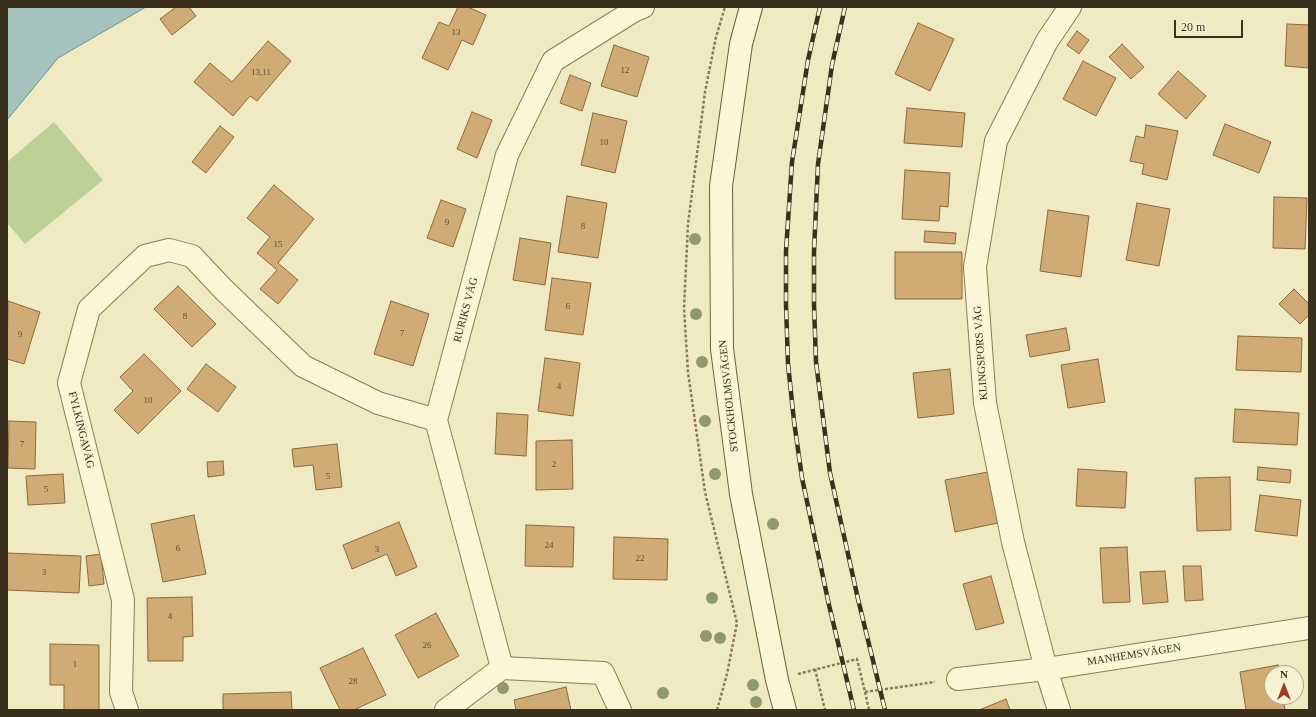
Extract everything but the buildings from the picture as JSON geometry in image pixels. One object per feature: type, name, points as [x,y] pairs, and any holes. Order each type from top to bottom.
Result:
[{"type":"street","name":"RURIKS VÄG","points":[[502,668],[436,420],[507,155],[553,61],[635,10],[643,7]]},
{"type":"street","name":"STOCKHOLMSVÄGEN","points":[[752,7],[740,44],[721,186],[722,349],[740,494],[777,680],[785,710]]},
{"type":"street","name":"KLINGSPORS VÄG","points":[[1059,710],[1046,669],[1013,542],[985,403],[975,266],[996,141],[1047,41],[1070,7]]},
{"type":"street","name":"FYLKINGAVÄG","points":[[127,710],[121,692],[123,600],[69,383],[89,309],[145,256],[169,250],[192,256],[224,290],[303,366],[378,403],[436,420]]},
{"type":"street","name":"MANHEMSVÄGEN","points":[[958,679],[1046,669],[1309,628]]},
{"type":"street","points":[[446,710],[502,668],[603,673],[620,710]]},
{"type":"path","points":[[777,680],[857,660],[869,710]]},
{"type":"path","points":[[815,670],[825,710]]},
{"type":"path","points":[[865,692],[958,679]]},
{"type":"green space","points":[[54,122],[103,180],[25,244],[7,223],[7,162]]},
{"type":"water","points":[[7,7],[146,7],[58,58],[7,120]]},
{"type":"railway","points":[[820,7],[808,60],[792,162],[786,251],[788,364],[802,478],[829,605],[854,710]]},
{"type":"railway","points":[[845,7],[832,65],[818,164],[814,252],[816,362],[830,473],[858,599],[885,710]]}]
